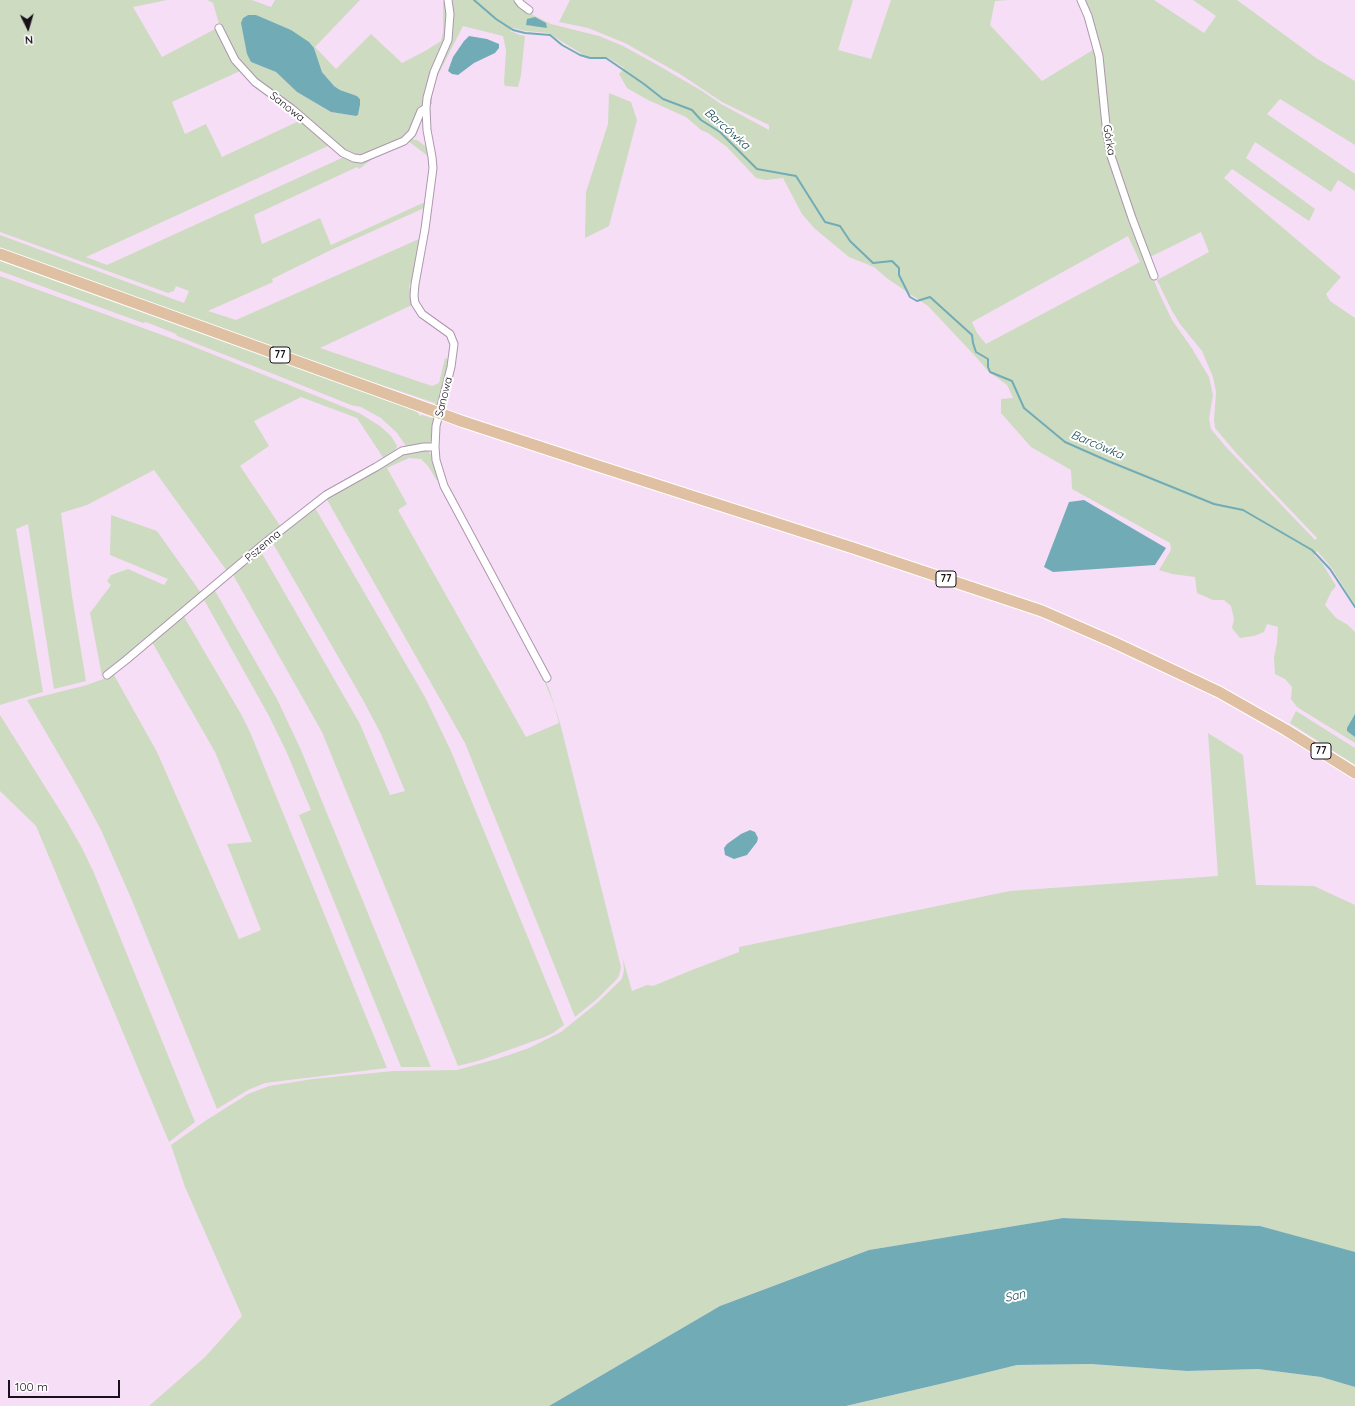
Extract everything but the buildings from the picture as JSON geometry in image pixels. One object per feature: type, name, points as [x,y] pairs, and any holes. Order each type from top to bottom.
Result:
[{"type":"main road","name":"77","points":[[0,254],[461,421],[1042,611],[1120,645],[1219,692],[1286,730],[1355,773]]},
{"type":"street","name":"Sanowa","points":[[448,0],[450,14],[448,40],[429,88],[426,108],[432,168],[425,229],[414,296],[415,303],[422,314],[450,334],[454,346],[451,367],[436,426],[434,447],[436,460],[444,486],[547,678]]},
{"type":"street","points":[[518,0],[529,10]]},
{"type":"street","name":"Górka","points":[[1081,0],[1088,16],[1099,56],[1107,135],[1111,156],[1154,276]]},
{"type":"street","name":"Sanowa","points":[[218,28],[235,60],[255,82],[292,109],[343,153],[354,158],[362,159],[404,141],[412,133],[421,112],[426,108]]},
{"type":"street","name":"Pszenna","points":[[107,675],[266,542],[326,495],[402,451],[434,447]]},
{"type":"shaded area","points":[[0,0],[167,0],[133,7],[162,57],[217,28],[227,51],[248,77],[247,79],[240,71],[172,102],[185,134],[206,124],[222,157],[301,120],[268,96],[270,95],[288,108],[330,145],[86,257],[107,265],[344,157],[363,160],[393,148],[374,158],[359,169],[357,167],[254,215],[262,244],[320,218],[331,245],[425,202],[424,208],[333,249],[272,279],[273,282],[208,311],[236,320],[419,239],[422,220],[424,222],[413,282],[410,283],[409,288],[412,290],[414,304],[320,348],[432,386],[439,383],[445,358],[448,359],[450,361],[447,367],[431,441],[429,443],[406,446],[397,433],[381,418],[361,407],[351,405],[177,336],[176,334],[146,322],[143,323],[0,271],[0,260],[412,409],[420,416],[422,415],[432,418],[435,403],[355,376],[0,248],[0,235],[184,303],[189,291],[176,286],[174,291],[168,293],[0,232]]},
{"type":"shaded area","points":[[207,0],[252,0],[271,7],[275,0],[360,0],[315,47],[336,69],[371,34],[402,63],[441,41],[443,32],[443,2],[446,2],[447,33],[423,104],[409,133],[403,138],[364,156],[356,156],[346,152],[257,82],[234,55],[220,27],[213,3]],"holes":[[[248,15],[256,15],[314,48],[322,72],[334,86],[340,90],[357,96],[360,99],[358,115],[356,116],[331,112],[297,92],[276,72],[251,62],[243,18]]]},
{"type":"shaded area","points":[[450,0],[516,0],[525,11],[551,24],[599,36],[623,46],[702,91],[721,104],[769,130],[769,125],[722,102],[680,74],[625,43],[588,28],[559,22],[570,0],[853,0],[838,50],[871,59],[891,0],[1009,0],[995,1],[990,25],[1042,81],[1096,48],[1100,51],[1100,45],[1084,0],[1154,0],[1204,33],[1216,16],[1193,0],[1237,0],[1316,58],[1355,81],[1355,145],[1280,99],[1267,114],[1355,174],[1355,191],[1338,180],[1331,192],[1255,142],[1246,158],[1315,209],[1309,221],[1232,169],[1224,178],[1341,277],[1326,294],[1330,301],[1355,318],[1355,605],[1331,567],[1317,551],[1314,555],[1322,563],[1336,586],[1331,592],[1325,605],[1336,618],[1348,625],[1355,632],[1355,743],[1297,707],[1291,699],[1292,687],[1285,679],[1275,674],[1274,657],[1278,627],[1267,624],[1264,632],[1254,636],[1240,638],[1232,628],[1234,619],[1231,606],[1224,600],[1213,600],[1197,593],[1195,577],[1172,574],[1159,570],[1171,550],[1170,543],[1072,489],[1071,470],[1031,447],[1001,413],[1001,399],[1013,398],[1007,385],[988,371],[928,306],[888,279],[874,267],[849,257],[814,228],[802,214],[783,178],[766,180],[756,178],[727,147],[708,133],[701,130],[686,117],[648,100],[627,88],[619,74],[624,68],[607,57],[587,57],[548,33],[525,31],[514,28],[510,31],[525,36],[521,75],[518,87],[505,86],[506,50],[503,36],[463,26],[437,77],[432,93],[432,104],[430,104],[431,86],[446,51]],"holes":[[[1201,232],[1209,252],[1157,280],[1180,324],[1202,351],[1213,377],[1216,392],[1214,420],[1215,428],[1237,454],[1317,538],[1315,540],[1226,447],[1211,429],[1209,419],[1213,395],[1209,377],[1191,347],[1172,320],[1138,242],[1148,258]],[[1128,236],[1140,262],[986,344],[977,333],[972,322]]]},
{"type":"shaded area","points":[[609,93],[631,102],[637,120],[609,226],[585,238],[586,192],[608,124]]},
{"type":"shaded area","points":[[410,139],[417,140],[428,148],[431,164],[426,194],[429,168],[428,156],[408,141]]},
{"type":"shaded area","points":[[0,276],[187,344],[359,413],[380,426],[391,436],[397,446],[395,451],[384,460],[308,505],[342,481],[384,459],[357,418],[301,397],[254,421],[269,446],[240,466],[281,527],[109,673],[102,676],[90,613],[111,585],[107,581],[111,575],[128,569],[164,585],[168,579],[110,555],[111,515],[157,531],[201,593],[227,571],[154,470],[87,505],[61,513],[72,596],[86,681],[54,689],[28,524],[16,529],[43,692],[0,705]]},
{"type":"shaded area","points":[[426,450],[432,456],[438,479],[437,481],[428,466],[421,459],[409,458],[387,468],[407,504],[398,510],[526,737],[559,723],[554,705],[539,668],[549,689],[560,723],[621,967],[619,976],[615,981],[597,999],[575,1017],[465,743],[326,498],[404,454]]},
{"type":"shaded area","points":[[314,506],[425,697],[451,751],[564,1025],[553,1033],[542,1038],[481,1060],[458,1066],[322,732],[232,573],[260,550],[360,724],[390,795],[405,791],[381,734],[363,700],[271,540]]},
{"type":"shaded area","points":[[214,589],[277,699],[301,750],[431,1067],[401,1067],[299,815],[311,810],[287,753],[269,716],[203,598]]},
{"type":"shaded area","points":[[183,615],[250,732],[387,1068],[265,1083],[248,1090],[217,1109],[131,898],[101,830],[27,700],[87,685],[114,675],[157,752],[239,939],[261,930],[227,844],[252,842],[215,752],[152,642]]},
{"type":"shaded area","points":[[1296,711],[1355,748],[1355,765],[1290,723]]},
{"type":"shaded area","points":[[0,715],[66,820],[94,873],[195,1122],[169,1142],[36,826],[0,791]]},
{"type":"shaded area","points":[[1208,733],[1243,755],[1256,885],[1314,886],[1355,905],[1355,1253],[1260,1226],[1063,1218],[869,1250],[720,1306],[549,1406],[149,1406],[205,1357],[242,1316],[185,1187],[171,1145],[205,1121],[248,1094],[269,1086],[313,1079],[393,1071],[457,1070],[529,1048],[561,1032],[597,1003],[622,979],[624,970],[623,959],[632,991],[647,985],[653,986],[739,952],[739,947],[1010,891],[1218,876]]},
{"type":"shaded area","points":[[1091,1364],[1187,1371],[1258,1369],[1321,1377],[1355,1387],[1355,1406],[847,1406],[1017,1365]]},
{"type":"water","points":[[248,15],[256,15],[291,30],[309,42],[314,48],[322,72],[334,86],[340,90],[357,96],[360,99],[358,115],[356,116],[331,112],[297,92],[276,72],[251,62],[247,54],[241,23],[243,18]]},
{"type":"water","points":[[535,17],[546,23],[547,28],[526,25],[527,19]]},
{"type":"water","points":[[469,36],[487,39],[499,44],[499,48],[495,53],[474,63],[458,75],[452,74],[448,71],[453,57]]},
{"type":"water","points":[[1084,500],[1166,548],[1155,565],[1053,572],[1044,567],[1069,502]]},
{"type":"water","points":[[1355,714],[1355,737],[1347,731],[1347,728]]},
{"type":"water","points":[[750,830],[755,832],[758,838],[757,842],[747,855],[734,859],[725,855],[724,848],[727,844],[741,834]]},
{"type":"water","name":"San","points":[[1063,1218],[1260,1226],[1355,1252],[1355,1387],[1321,1377],[1258,1369],[1187,1371],[1091,1364],[1017,1365],[846,1406],[549,1406],[720,1306],[869,1250]]},
{"type":"waterway","name":"Barcówka","points":[[474,0],[496,19],[513,30],[525,33],[550,35],[562,45],[580,55],[590,58],[606,58],[663,99],[692,110],[701,120],[720,132],[757,169],[796,176],[825,222],[840,226],[850,241],[873,263],[892,261],[899,268],[899,275],[910,297],[917,301],[930,297],[972,335],[976,352],[988,359],[988,367],[990,372],[1012,381],[1024,408],[1065,442],[1214,504],[1243,510],[1312,550],[1330,569],[1355,607]]}]
